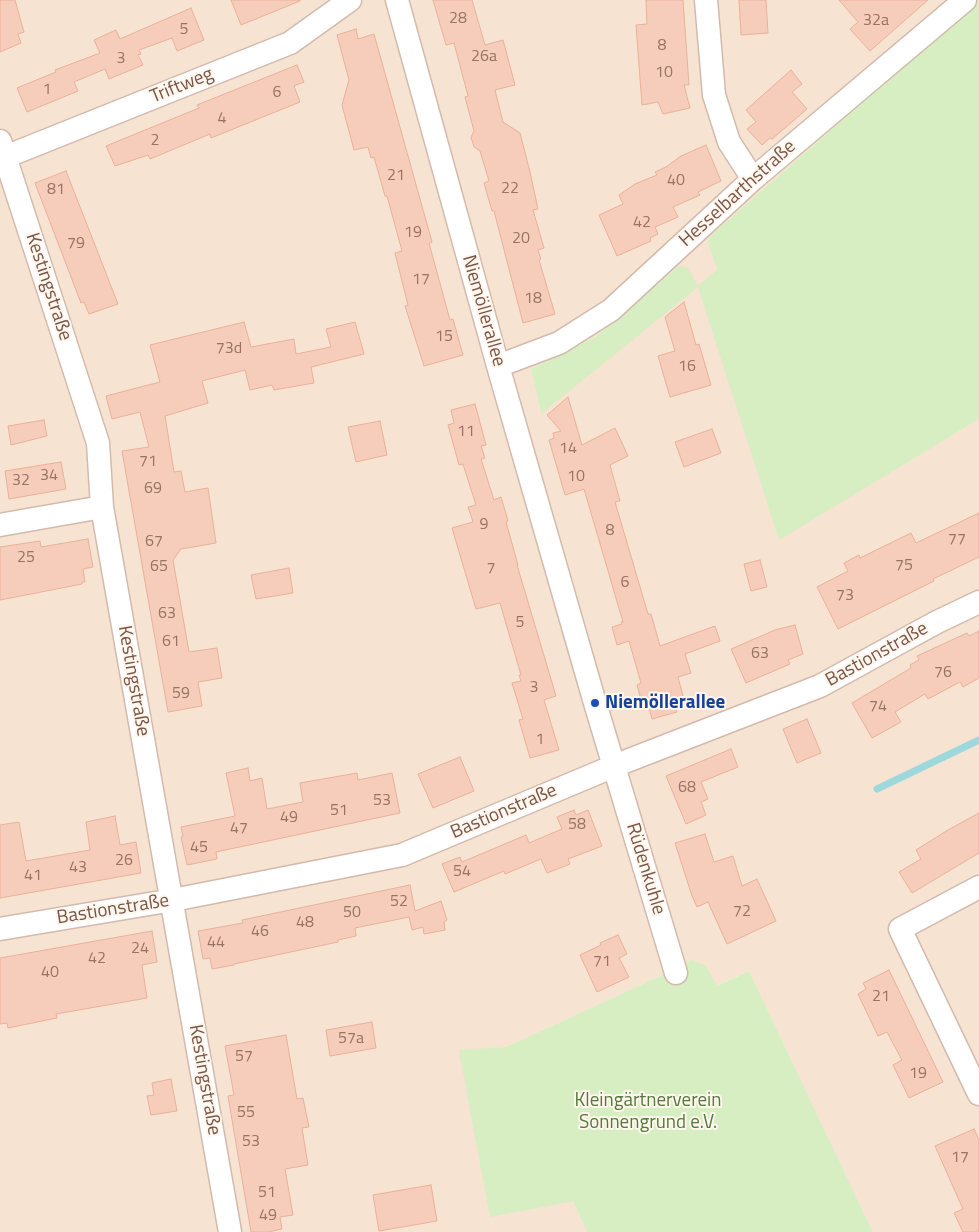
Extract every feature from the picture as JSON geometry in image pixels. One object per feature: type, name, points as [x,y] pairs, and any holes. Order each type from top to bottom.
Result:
[{"type":"street","name":"Triftweg","points":[[2,149],[290,43],[350,0]]},
{"type":"street","name":"Niemöllerallee","points":[[397,0],[498,366],[614,766]]},
{"type":"street","points":[[706,0],[714,95],[729,142],[753,179]]},
{"type":"street","name":"Hesselbarthstraße","points":[[498,366],[559,343],[611,310],[753,179],[965,0]]},
{"type":"street","name":"Kestingstraße","points":[[2,149],[98,443],[102,507],[173,900],[230,1232]]},
{"type":"street","points":[[0,525],[102,507]]},
{"type":"street","name":"Bastionstraße","points":[[0,929],[173,900],[402,855],[614,766],[820,686],[937,622],[979,602]]},
{"type":"street","name":"Rüdenkuhle","points":[[614,766],[676,973]]},
{"type":"street","points":[[979,887],[900,929],[979,1094]]},
{"type":"shaded area","points":[[0,0],[979,0],[710,236],[708,242],[717,270],[779,539],[979,419],[979,1232],[873,1232],[749,971],[716,986],[706,966],[678,968],[506,1047],[459,1051],[573,1201],[587,1232],[0,1232]],"holes":[[[679,266],[541,414],[531,369],[595,337]]]},
{"type":"green space","points":[[979,0],[979,419],[779,540],[698,287],[541,414],[531,369],[595,337],[679,266],[687,267],[698,286],[717,270],[708,242],[710,236]]},
{"type":"green space","name":"Kleingärtnerverein Sonnengrund e.V.","points":[[691,960],[706,966],[717,986],[749,971],[873,1232],[587,1232],[573,1201],[490,1217],[459,1050],[506,1047],[678,968]]},
{"type":"building","points":[[0,0],[15,0],[24,32],[18,34],[21,43],[0,52]]},
{"type":"building","points":[[231,0],[300,0],[300,1],[241,25]]},
{"type":"building","points":[[433,0],[472,0],[485,45],[503,40],[515,85],[495,90],[503,122],[520,133],[538,209],[533,210],[544,248],[538,250],[541,259],[539,260],[555,314],[523,323],[494,211],[492,211],[484,183],[489,181],[480,151],[474,147],[471,137],[474,131],[465,97],[468,96],[454,43],[446,45]]},
{"type":"building","points":[[646,0],[683,0],[689,85],[684,85],[690,108],[663,114],[658,102],[642,105],[636,25],[647,24]]},
{"type":"building","points":[[739,0],[766,0],[768,33],[741,35]]},
{"type":"building","points":[[839,0],[928,0],[870,51],[850,29],[858,22]]},
{"type":"building","points":[[191,8],[204,40],[177,51],[172,38],[139,50],[141,54],[138,55],[143,65],[109,79],[105,69],[74,82],[78,91],[27,112],[17,88],[56,72],[55,70],[100,53],[94,40],[116,30],[120,39]]},
{"type":"building","points":[[356,29],[358,39],[374,34],[432,242],[429,243],[450,320],[453,319],[463,355],[424,366],[405,306],[408,305],[395,253],[402,251],[387,196],[385,196],[374,157],[371,158],[368,147],[354,150],[342,105],[349,80],[337,35]]},
{"type":"building","points":[[297,65],[304,82],[294,86],[300,102],[211,138],[210,134],[150,159],[148,155],[115,166],[106,146],[199,108],[197,105]]},
{"type":"building","points":[[791,70],[802,84],[792,92],[807,109],[772,139],[770,138],[762,145],[747,129],[756,122],[746,110]]},
{"type":"building","points":[[706,145],[721,181],[698,192],[700,195],[673,207],[678,217],[655,227],[658,234],[650,238],[651,241],[617,256],[599,215],[623,204],[619,195],[635,184],[657,175],[655,172],[666,167],[681,156]]},
{"type":"building","points":[[66,171],[118,304],[89,314],[84,302],[81,303],[35,183]]},
{"type":"building","points":[[684,302],[696,345],[699,344],[711,385],[670,397],[658,356],[675,351],[665,317]]},
{"type":"building","points":[[244,322],[251,347],[294,339],[296,354],[331,347],[326,329],[355,322],[364,354],[311,367],[314,383],[274,390],[272,385],[250,390],[245,370],[202,381],[208,403],[165,416],[174,472],[181,471],[185,492],[208,488],[216,543],[181,549],[173,560],[189,652],[217,648],[222,678],[198,682],[202,706],[168,712],[122,451],[149,447],[140,412],[112,419],[106,396],[160,382],[150,345]]},
{"type":"building","points":[[568,397],[582,445],[615,428],[628,456],[610,465],[620,501],[615,502],[648,614],[651,614],[660,646],[715,626],[720,641],[685,654],[691,673],[678,677],[683,696],[673,699],[677,712],[652,719],[648,705],[643,707],[637,685],[641,683],[629,641],[617,645],[612,627],[623,622],[584,489],[565,495],[549,440],[554,438],[553,433],[561,431],[547,415]]},
{"type":"building","points":[[475,404],[486,445],[481,446],[485,458],[481,459],[494,500],[501,497],[517,565],[556,696],[544,700],[559,750],[530,758],[519,720],[523,719],[512,683],[521,681],[519,675],[521,675],[500,603],[476,609],[452,528],[473,522],[468,507],[476,505],[463,464],[459,465],[448,425],[454,423],[451,410]]},
{"type":"building","points":[[44,420],[47,436],[11,445],[8,426]]},
{"type":"building","points":[[380,421],[387,455],[356,462],[348,427]]},
{"type":"building","points":[[712,429],[721,453],[684,467],[675,442]]},
{"type":"building","points":[[61,462],[66,489],[9,499],[5,471]]},
{"type":"building","points":[[979,513],[979,557],[838,629],[817,587],[848,571],[844,563],[859,555],[860,558],[911,533],[916,543]]},
{"type":"building","points":[[88,539],[93,567],[83,569],[85,582],[0,600],[0,547],[40,541],[41,547]]},
{"type":"building","points":[[760,560],[767,587],[751,591],[744,564]]},
{"type":"building","points":[[289,568],[293,593],[256,599],[251,575]]},
{"type":"building","points":[[795,625],[803,654],[788,660],[790,664],[746,683],[731,649],[775,630]]},
{"type":"building","points":[[979,631],[979,678],[963,687],[960,682],[928,699],[925,694],[895,712],[901,722],[872,738],[852,703],[911,668],[910,665],[919,660],[917,656],[967,633],[969,636]]},
{"type":"building","points":[[807,719],[821,753],[797,763],[783,729]]},
{"type":"building","points":[[731,749],[738,767],[701,782],[708,799],[701,802],[706,815],[686,824],[666,776]]},
{"type":"building","points":[[460,757],[474,791],[433,808],[418,774]]},
{"type":"building","points":[[248,768],[250,781],[262,778],[267,809],[303,802],[300,783],[357,773],[358,780],[392,773],[400,813],[216,852],[217,859],[187,865],[181,837],[183,836],[181,827],[235,816],[226,773]]},
{"type":"building","points":[[574,810],[576,815],[588,810],[602,846],[568,859],[570,864],[547,873],[541,859],[505,874],[504,871],[454,892],[442,864],[460,857],[462,862],[526,835],[529,843],[562,829],[557,817]]},
{"type":"building","points":[[979,813],[979,853],[912,893],[899,872],[921,859],[916,850]]},
{"type":"building","points":[[115,816],[120,845],[136,842],[141,873],[0,898],[0,825],[19,822],[26,861],[90,850],[86,822]]},
{"type":"building","points":[[705,834],[714,862],[733,856],[742,886],[757,879],[776,921],[727,944],[708,902],[697,907],[675,843]]},
{"type":"building","points":[[410,885],[415,911],[441,901],[447,920],[444,922],[445,930],[424,934],[423,927],[412,930],[409,917],[355,928],[356,936],[338,940],[338,942],[234,965],[212,969],[210,958],[203,959],[198,931],[243,923],[242,920]]},
{"type":"building","points":[[152,931],[157,962],[142,965],[147,998],[56,1014],[57,1018],[8,1028],[7,1023],[0,1024],[0,958]]},
{"type":"building","points":[[618,935],[627,954],[619,958],[629,977],[597,992],[580,955]]},
{"type":"building","points":[[889,970],[943,1082],[909,1098],[893,1065],[902,1060],[887,1032],[878,1036],[858,994],[866,989],[863,983]]},
{"type":"building","points":[[372,1022],[376,1048],[330,1056],[326,1030]]},
{"type":"building","points":[[286,1035],[297,1099],[303,1098],[309,1127],[302,1128],[308,1165],[285,1169],[293,1215],[280,1217],[282,1229],[268,1232],[251,1232],[228,1096],[234,1095],[225,1046]]},
{"type":"building","points":[[171,1079],[177,1111],[151,1115],[147,1096],[154,1095],[152,1083]]},
{"type":"building","points":[[974,1129],[979,1140],[979,1232],[963,1232],[954,1213],[963,1209],[935,1146]]},
{"type":"building","points":[[431,1185],[437,1221],[379,1231],[373,1195]]},
{"type":"waterway","points":[[877,789],[979,740]]},
{"type":"place","name":"Niemöllerallee","points":[[595,703]]}]
